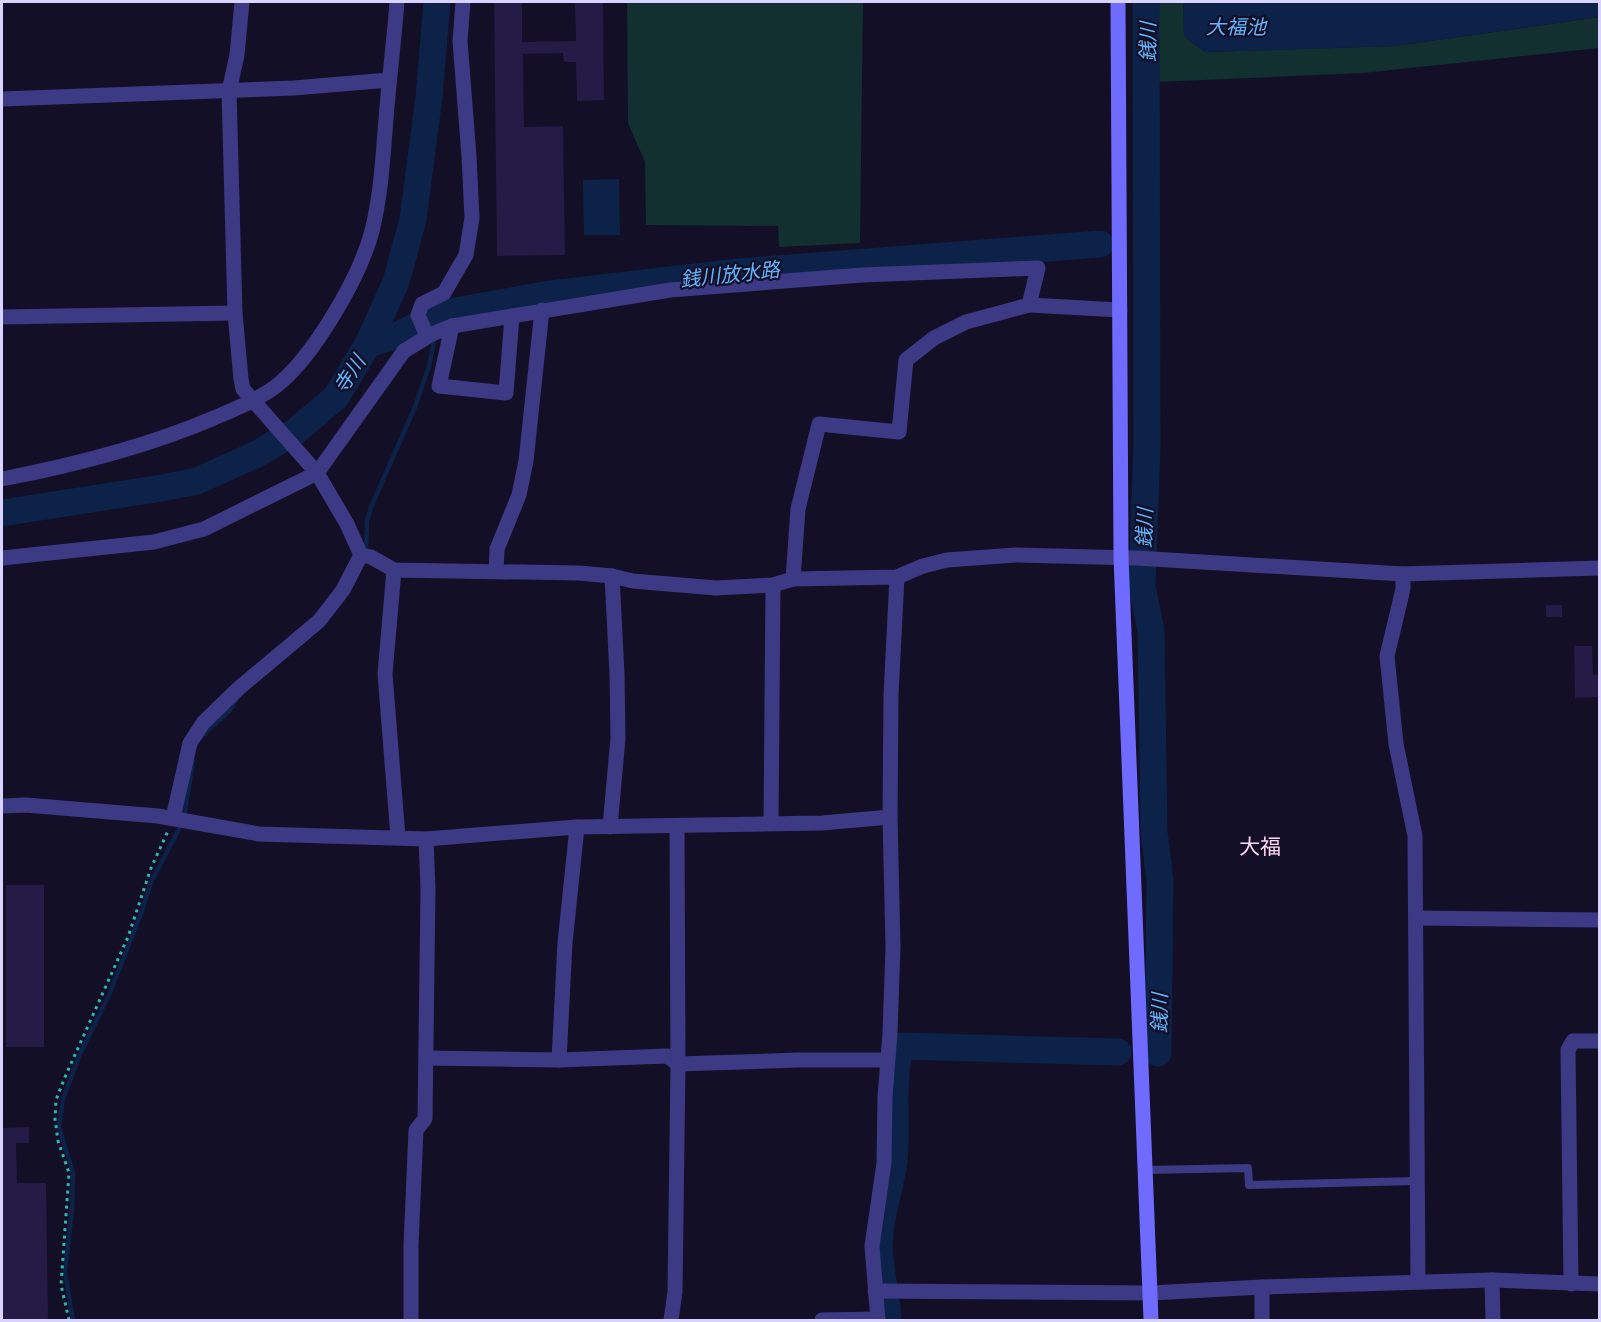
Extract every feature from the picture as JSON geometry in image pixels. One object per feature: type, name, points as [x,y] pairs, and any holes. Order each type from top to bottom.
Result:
[{"type":"street","points":[[242,2],[237,55],[229,91],[235,313],[243,389],[314,469],[366,556],[394,570],[579,573],[612,576],[633,581],[716,588],[773,585],[793,579],[897,576],[947,560],[1015,555],[1136,558],[1403,574],[1599,568]]},
{"type":"street","points":[[2,479],[73,465],[150,444],[256,403],[300,363],[338,307],[356,273],[372,232],[380,186],[397,2]]},
{"type":"street","points":[[438,331],[418,315],[422,304],[444,292],[466,255],[472,218],[460,40],[463,2]]},
{"type":"street","points":[[1118,2],[1120,310],[1136,558],[1146,1170],[1151,1320]]},
{"type":"street","points":[[2,99],[229,91],[389,80]]},
{"type":"street","points":[[2,558],[154,542],[204,529],[314,469],[404,351],[438,331],[542,310],[670,290],[862,275],[1038,268],[1029,305]]},
{"type":"street","points":[[793,579],[798,509],[819,424],[898,432],[906,360],[934,338],[966,322],[1029,305],[1120,310]]},
{"type":"street","points":[[496,572],[497,549],[519,495],[526,461],[542,310]]},
{"type":"street","points":[[2,317],[235,313]]},
{"type":"street","points":[[438,331],[439,386],[506,393],[512,316]]},
{"type":"street","points":[[178,820],[190,743],[203,723],[239,688],[319,621],[366,556]]},
{"type":"street","points":[[394,570],[385,674],[398,837]]},
{"type":"street","points":[[1403,574],[1403,589],[1388,656],[1396,744],[1415,836],[1418,1281]]},
{"type":"street","points":[[610,827],[618,738],[612,576]]},
{"type":"street","points":[[822,1320],[878,1320],[872,1246],[884,1163],[893,947],[890,817],[892,639],[897,576]]},
{"type":"street","points":[[771,824],[773,585]]},
{"type":"street","points":[[2,806],[26,805],[178,820],[259,834],[426,839],[577,827],[822,823],[890,817]]},
{"type":"street","points":[[671,1320],[675,1292],[678,1064],[677,826]]},
{"type":"street","points":[[559,1060],[565,943],[577,827]]},
{"type":"street","points":[[411,1320],[411,1245],[416,1130],[425,1119],[427,1058],[426,839]]},
{"type":"street","points":[[1416,918],[1599,920]]},
{"type":"street","points":[[1571,1284],[1568,1050],[1573,1041],[1599,1041]]},
{"type":"street","points":[[427,1058],[559,1060],[667,1056],[678,1064],[887,1060]]},
{"type":"street","points":[[875,1291],[1151,1293],[1491,1280],[1599,1284]]},
{"type":"street","points":[[1491,1280],[1493,1320]]},
{"type":"street","points":[[1262,1287],[1262,1320]]},
{"type":"lane","points":[[1146,1170],[1248,1168],[1249,1185],[1416,1181]]},
{"type":"path","points":[[69,1320],[61,1285],[69,1173],[58,1141],[55,1119],[56,1100],[128,937],[151,868],[178,820]]},
{"type":"green space","points":[[627,2],[863,2],[860,243],[779,247],[778,226],[646,225],[645,162],[628,123]]},
{"type":"green space","points":[[1155,2],[1183,2],[1184,36],[1205,52],[1395,46],[1599,17],[1599,48],[1363,73],[1157,82]]},
{"type":"water","name":"大福池","points":[[1183,2],[1599,2],[1600,17],[1395,46],[1205,52],[1184,36]]},
{"type":"water","points":[[619,179],[620,235],[584,235],[583,180]]},
{"type":"building","points":[[494,2],[522,2],[522,42],[576,41],[575,2],[603,2],[604,100],[577,101],[576,62],[564,62],[563,53],[523,54],[524,127],[563,126],[565,255],[497,256]]},
{"type":"building","points":[[1546,605],[1562,605],[1562,617],[1546,617]]},
{"type":"building","points":[[1574,646],[1592,646],[1593,675],[1599,675],[1599,697],[1575,698]]},
{"type":"building","points":[[6,885],[44,885],[44,1047],[6,1047]]},
{"type":"building","points":[[29,1127],[29,1143],[16,1143],[17,1183],[46,1183],[48,1320],[2,1320],[2,1128]]},
{"type":"waterway","name":"寺川","points":[[2,513],[197,481],[257,454],[296,431],[336,397],[368,344],[396,282],[413,219],[429,97],[437,2]]},
{"type":"waterway","name":"銭川","points":[[1146,2],[1147,446],[1142,587],[1151,631],[1154,832],[1160,880],[1158,1053]]},
{"type":"waterway","name":"銭川放水路","points":[[368,344],[396,336],[450,312],[550,294],[738,272],[1100,244]]},
{"type":"waterway","points":[[366,552],[367,521],[371,507],[415,407],[429,366],[434,341],[430,319]]},
{"type":"waterway","points":[[201,737],[230,710],[236,700]]},
{"type":"waterway","points":[[73,1320],[65,1272],[72,1209],[73,1173],[59,1127],[63,1099],[80,1054],[109,995],[151,882],[179,829],[185,811],[193,761]]},
{"type":"waterway","name":"銭川","points":[[888,1320],[879,1244],[894,1161],[895,1089],[901,1046],[1118,1052]]},
{"type":"district","name":"大福","points":[[1260,846]]}]
